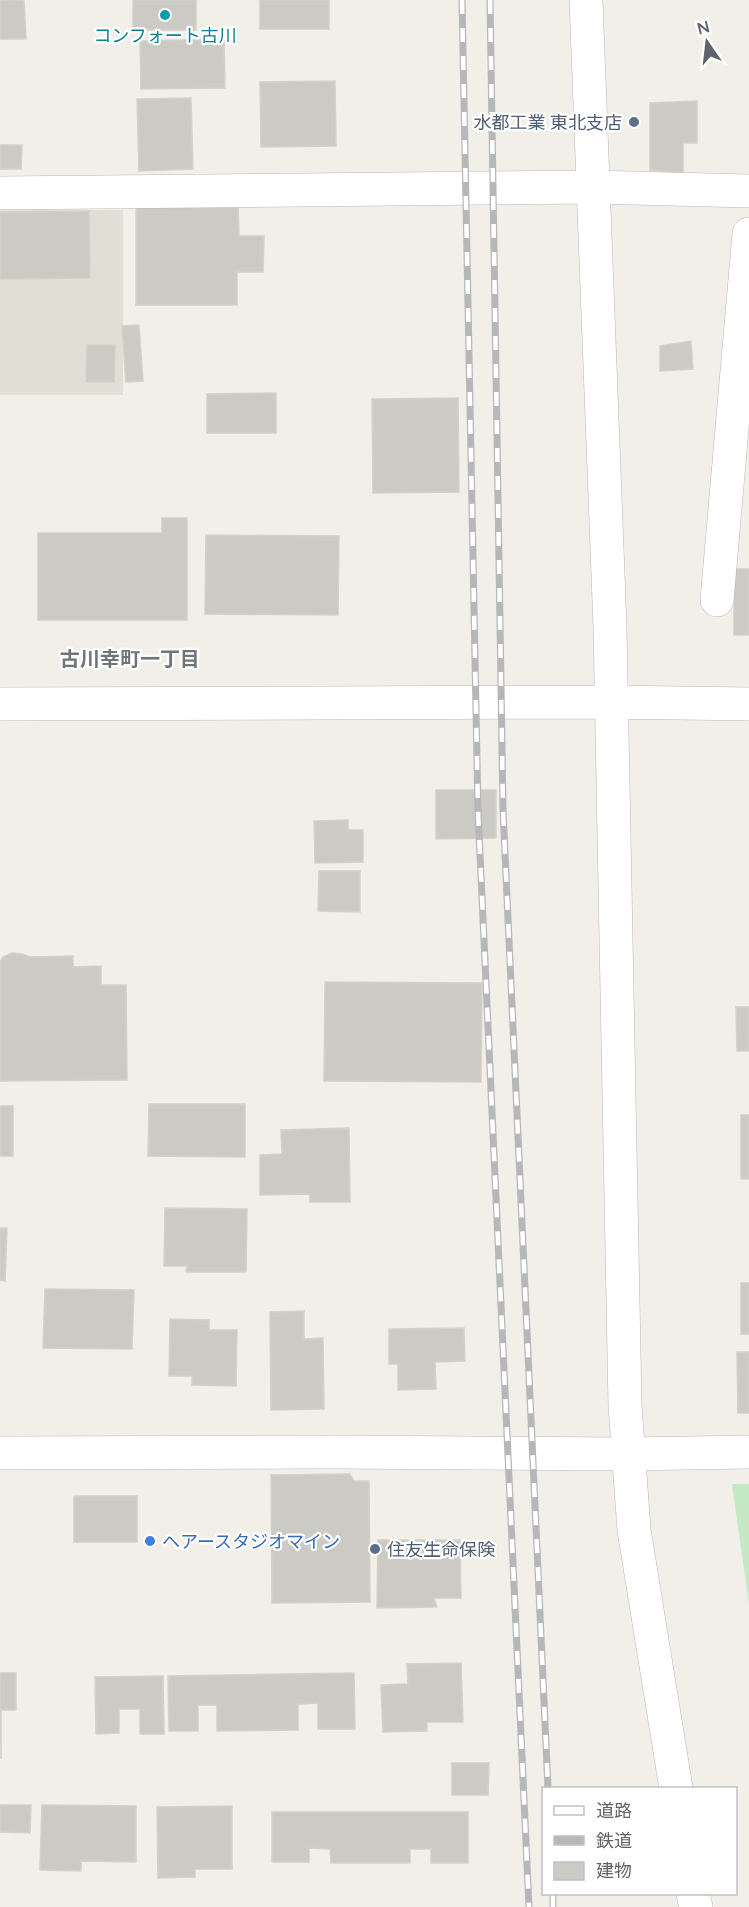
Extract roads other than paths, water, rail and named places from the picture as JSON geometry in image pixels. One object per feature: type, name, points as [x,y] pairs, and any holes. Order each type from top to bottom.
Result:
[{"type":"street","points":[[586,0],[612,702],[625,1405],[634,1530],[676,1787]]},
{"type":"street","points":[[0,193],[593,187],[749,190]]},
{"type":"street","points":[[717,600],[749,234]]},
{"type":"street","points":[[0,704],[612,702],[749,704]]},
{"type":"street","points":[[0,1454],[749,1452]]},
{"type":"railway","points":[[462,0],[478,811],[529,1907]]},
{"type":"railway","points":[[490,0],[503,810],[548,1787]]},
{"type":"railway","points":[[553,1895],[553,1907]]},
{"type":"place","name":"コンフォート古川","points":[[165,15]]},
{"type":"place","name":"水都工業 東北支店","points":[[634,122]]},
{"type":"place","name":"ヘアースタジオマイン","points":[[150,1541]]},
{"type":"place","name":"住友生命保険","points":[[375,1549]]},
{"type":"district","name":"古川幸町一丁目","points":[[130,658]]}]
